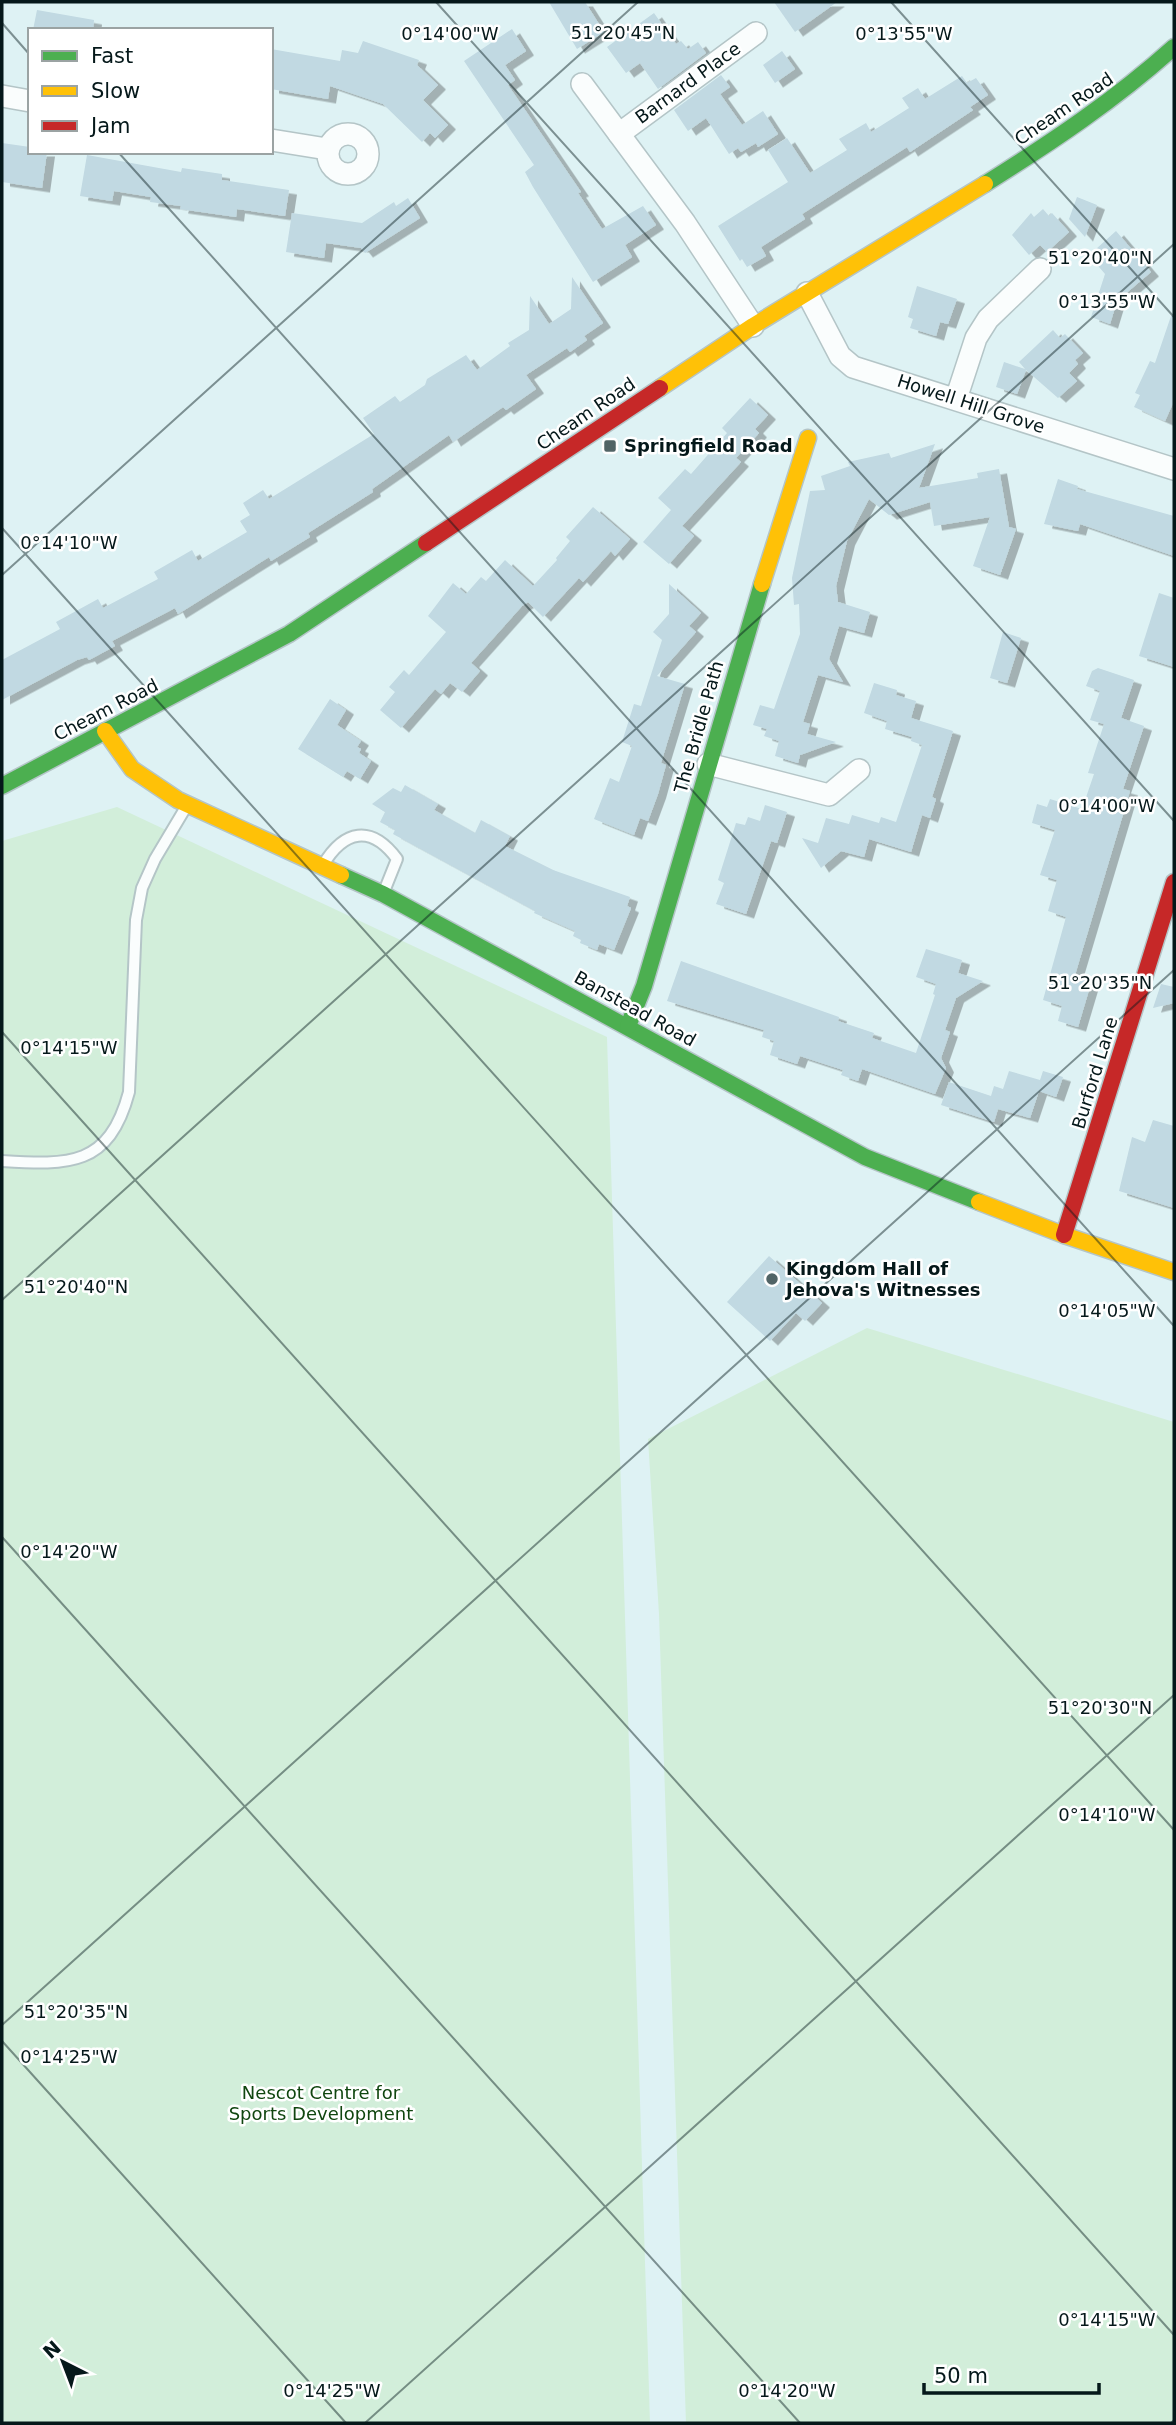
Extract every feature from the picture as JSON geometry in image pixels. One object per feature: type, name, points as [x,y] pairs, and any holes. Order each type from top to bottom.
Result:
[{"type":"main road","name":"Cheam Road","points":[[2,786],[289,634],[753,326],[1072,130],[1126,90],[1174,47]]},
{"type":"main road","name":"The Bridle Path","points":[[628,1026],[644,986],[708,764],[808,438]]},
{"type":"main road","name":"Banstead Road","points":[[105,731],[132,769],[187,804],[383,894],[865,1157],[1065,1235],[1174,1272]]},
{"type":"main road","name":"Burford Lane","points":[[1065,1235],[1174,882]]},
{"type":"street","name":"Barnard Place","points":[[619,134],[756,33]]},
{"type":"street","points":[[582,84],[685,223],[753,326]]},
{"type":"street","points":[[2,96],[28,101]]},
{"type":"street","points":[[273,140],[327,149]]},
{"type":"street","points":[[956,399],[976,338],[988,319],[1040,269]]},
{"type":"street","name":"Howell Hill Grove","points":[[807,293],[840,356],[853,367],[1174,469]]},
{"type":"street","points":[[708,764],[829,795],[859,770]]},
{"type":"lane","points":[[2,1161],[51,1164],[75,1162],[94,1153],[109,1139],[123,1117],[130,1092],[136,920],[142,888],[155,859],[187,804]]},
{"type":"lane","points":[[323,865],[333,848],[354,835],[370,836],[387,846],[397,859],[383,894]]},
{"type":"green space","name":"Nescot Centre for Sports Development","points":[[117,807],[607,1037],[650,2423],[2,2423],[2,841]]},
{"type":"green space","points":[[867,1328],[1174,1422],[1174,2423],[686,2423],[659,1614],[648,1439]]},
{"type":"building","points":[[549,2],[585,2],[604,32],[577,49]]},
{"type":"building","points":[[774,2],[837,2],[795,32]]},
{"type":"building","points":[[37,10],[94,20],[93,28],[33,28]]},
{"type":"building","points":[[654,13],[676,44],[681,41],[688,49],[698,42],[706,53],[658,89],[640,63],[626,73],[607,47]]},
{"type":"building","points":[[512,29],[526,51],[505,65],[515,80],[508,85],[581,192],[578,193],[602,229],[643,206],[656,225],[625,245],[632,257],[593,282],[525,172],[534,165],[464,61]]},
{"type":"building","points":[[363,41],[419,60],[417,65],[438,85],[423,100],[448,125],[435,138],[430,133],[422,142],[383,104],[330,86],[328,99],[273,89],[273,49],[340,61],[342,50],[358,53]]},
{"type":"building","points":[[782,51],[795,69],[775,83],[763,65]]},
{"type":"building","points":[[721,75],[730,87],[720,94],[742,125],[763,111],[778,134],[758,147],[756,143],[741,152],[738,148],[729,154],[706,118],[688,131],[674,110]]},
{"type":"building","points":[[962,76],[967,83],[976,78],[988,95],[970,107],[973,110],[910,152],[907,147],[802,214],[805,219],[761,247],[766,256],[747,267],[742,259],[740,261],[718,226],[788,182],[768,150],[787,138],[810,173],[847,150],[839,139],[866,123],[871,132],[909,108],[902,98],[918,88],[925,99]]},
{"type":"building","points":[[2,143],[28,147],[28,154],[47,154],[42,188],[2,182]]},
{"type":"building","points":[[87,155],[181,172],[182,168],[222,174],[222,180],[289,190],[285,216],[237,209],[236,217],[180,209],[181,206],[150,202],[151,197],[114,191],[112,201],[80,196]]},
{"type":"building","points":[[1077,197],[1097,205],[1085,237],[1069,219]]},
{"type":"building","points":[[408,198],[420,218],[365,253],[361,248],[326,243],[324,258],[286,252],[292,213],[362,223],[394,202],[396,206]]},
{"type":"building","points":[[1043,209],[1049,216],[1052,213],[1069,232],[1047,252],[1040,245],[1029,255],[1012,235],[1031,213],[1034,217]]},
{"type":"building","points":[[1116,231],[1151,272],[1117,301],[1110,324],[1091,317],[1105,274],[1094,261],[1101,254],[1096,249]]},
{"type":"building","points":[[572,277],[603,323],[584,336],[587,340],[570,352],[567,348],[526,375],[536,389],[506,410],[503,407],[453,442],[449,435],[372,489],[373,492],[308,533],[310,537],[271,561],[269,557],[178,614],[175,608],[112,641],[115,646],[89,660],[87,657],[77,660],[2,700],[2,660],[60,629],[56,622],[98,599],[103,608],[158,579],[154,572],[192,550],[198,561],[247,532],[240,521],[250,515],[243,503],[263,490],[269,499],[374,434],[363,418],[395,396],[400,402],[425,385],[427,379],[466,355],[477,370],[510,346],[508,343],[529,330],[530,296],[549,324],[571,309]]},
{"type":"building","points":[[917,286],[957,299],[948,324],[940,322],[936,336],[910,328],[913,319],[908,317]]},
{"type":"building","points":[[1171,316],[1174,316],[1174,401],[1165,421],[1134,407],[1140,395],[1135,393],[1150,361],[1155,363]]},
{"type":"building","points":[[1053,330],[1060,338],[1065,334],[1083,353],[1075,360],[1078,364],[1069,373],[1077,381],[1058,398],[1026,370],[1017,394],[996,387],[1004,362],[1025,369],[1019,362]]},
{"type":"building","points":[[750,398],[768,415],[755,429],[759,433],[736,458],[741,462],[682,526],[694,536],[669,564],[643,542],[671,510],[658,498],[685,469],[691,474],[727,433],[722,428]]},
{"type":"building","points":[[935,444],[919,488],[978,478],[977,473],[999,469],[1009,527],[1016,529],[1000,575],[973,566],[990,517],[934,526],[930,502],[889,515],[869,499],[847,541],[836,586],[838,602],[870,612],[864,633],[839,626],[829,659],[843,682],[818,675],[803,722],[810,724],[807,734],[836,742],[800,755],[798,763],[775,756],[779,741],[764,736],[767,729],[753,725],[760,705],[774,709],[800,634],[799,604],[794,605],[792,578],[810,491],[825,490],[821,476],[850,466],[848,462],[889,453],[891,458]]},
{"type":"building","points":[[1058,479],[1078,486],[1077,489],[1174,516],[1174,556],[1080,524],[1078,531],[1044,524]]},
{"type":"building","points":[[593,507],[630,539],[615,556],[611,551],[583,582],[579,578],[543,617],[528,602],[522,606],[471,663],[480,671],[462,692],[450,683],[441,694],[435,689],[401,728],[380,710],[395,692],[389,687],[404,670],[409,675],[446,632],[428,616],[453,583],[466,594],[481,577],[486,581],[505,560],[533,586],[557,560],[570,541],[566,537]]},
{"type":"building","points":[[669,584],[701,613],[689,626],[696,632],[657,676],[685,684],[661,763],[666,765],[658,794],[648,821],[640,818],[634,835],[594,819],[610,778],[619,782],[632,746],[622,742],[634,704],[641,706],[662,640],[653,632],[669,614]]},
{"type":"building","points":[[1159,593],[1174,598],[1174,667],[1139,656]]},
{"type":"building","points":[[1003,632],[1021,638],[1007,683],[990,678]]},
{"type":"building","points":[[1098,668],[1134,680],[1121,718],[1144,726],[1123,789],[1130,791],[1075,975],[1092,980],[1078,1027],[1058,1021],[1062,1006],[1043,1000],[1066,917],[1048,911],[1057,880],[1040,875],[1055,830],[1032,823],[1037,804],[1047,807],[1050,799],[1082,809],[1094,774],[1088,773],[1104,724],[1090,720],[1100,691],[1086,686],[1092,671]]},
{"type":"building","points":[[874,683],[897,690],[896,695],[916,701],[911,718],[953,731],[932,797],[936,799],[930,818],[922,815],[911,852],[869,839],[864,857],[841,851],[821,868],[802,838],[818,843],[826,818],[849,824],[852,815],[879,823],[881,817],[896,822],[922,745],[911,741],[912,737],[885,729],[887,721],[864,713]]},
{"type":"building","points":[[330,699],[346,710],[337,725],[361,741],[357,747],[361,749],[359,753],[371,761],[360,779],[347,771],[343,777],[298,749]]},
{"type":"building","points":[[405,785],[438,804],[434,810],[475,833],[481,820],[510,836],[505,846],[553,870],[630,897],[627,906],[631,908],[614,950],[599,944],[597,950],[580,943],[581,940],[573,936],[575,931],[534,913],[535,911],[393,834],[395,830],[380,822],[385,812],[372,804],[393,788],[401,792]]},
{"type":"building","points":[[765,805],[787,812],[777,843],[771,841],[746,914],[716,904],[724,883],[718,880],[736,823],[745,825],[748,817],[760,821]]},
{"type":"building","points":[[926,949],[962,960],[958,973],[983,981],[956,998],[945,1030],[950,1032],[941,1058],[946,1068],[935,1094],[862,1069],[858,1081],[841,1075],[843,1070],[800,1056],[797,1064],[770,1055],[774,1041],[762,1037],[764,1030],[667,1001],[681,961],[839,1017],[838,1021],[874,1033],[872,1038],[916,1053],[935,995],[936,984],[916,977]]},
{"type":"building","points":[[1161,984],[1174,987],[1174,1003],[1153,1008]]},
{"type":"building","points":[[1009,1071],[1040,1080],[1043,1071],[1063,1077],[1056,1097],[1039,1091],[1030,1118],[998,1109],[994,1122],[941,1105],[949,1082],[991,1096],[994,1086],[1003,1089]]},
{"type":"building","points":[[1153,1120],[1174,1126],[1174,1208],[1119,1191],[1132,1137],[1145,1142]]},
{"type":"building","name":"Kingdom Hall of Jehova's Witnesses","points":[[769,1256],[822,1303],[805,1321],[796,1313],[770,1341],[727,1302]]},
{"type":"traffic: fast","points":[[985,184],[1082,120],[1174,47]]},
{"type":"traffic: fast","points":[[2,786],[289,634],[426,543]]},
{"type":"traffic: fast","points":[[628,1026],[644,986],[762,584]]},
{"type":"traffic: fast","points":[[341,875],[383,894],[865,1157],[979,1202]]},
{"type":"traffic: slow","points":[[660,388],[753,326],[985,184]]},
{"type":"traffic: slow","points":[[762,584],[808,438]]},
{"type":"traffic: slow","points":[[105,731],[132,769],[178,800],[341,875]]},
{"type":"traffic: slow","points":[[979,1202],[1064,1235],[1174,1272]]},
{"type":"traffic: jam","points":[[426,543],[660,388]]},
{"type":"traffic: jam","points":[[1064,1235],[1174,882]]},
{"type":"place","name":"Springfield Road","points":[[610,446]]},
{"type":"place","name":"Kingdom Hall of Jehova's Witnesses","points":[[772,1279]]}]
